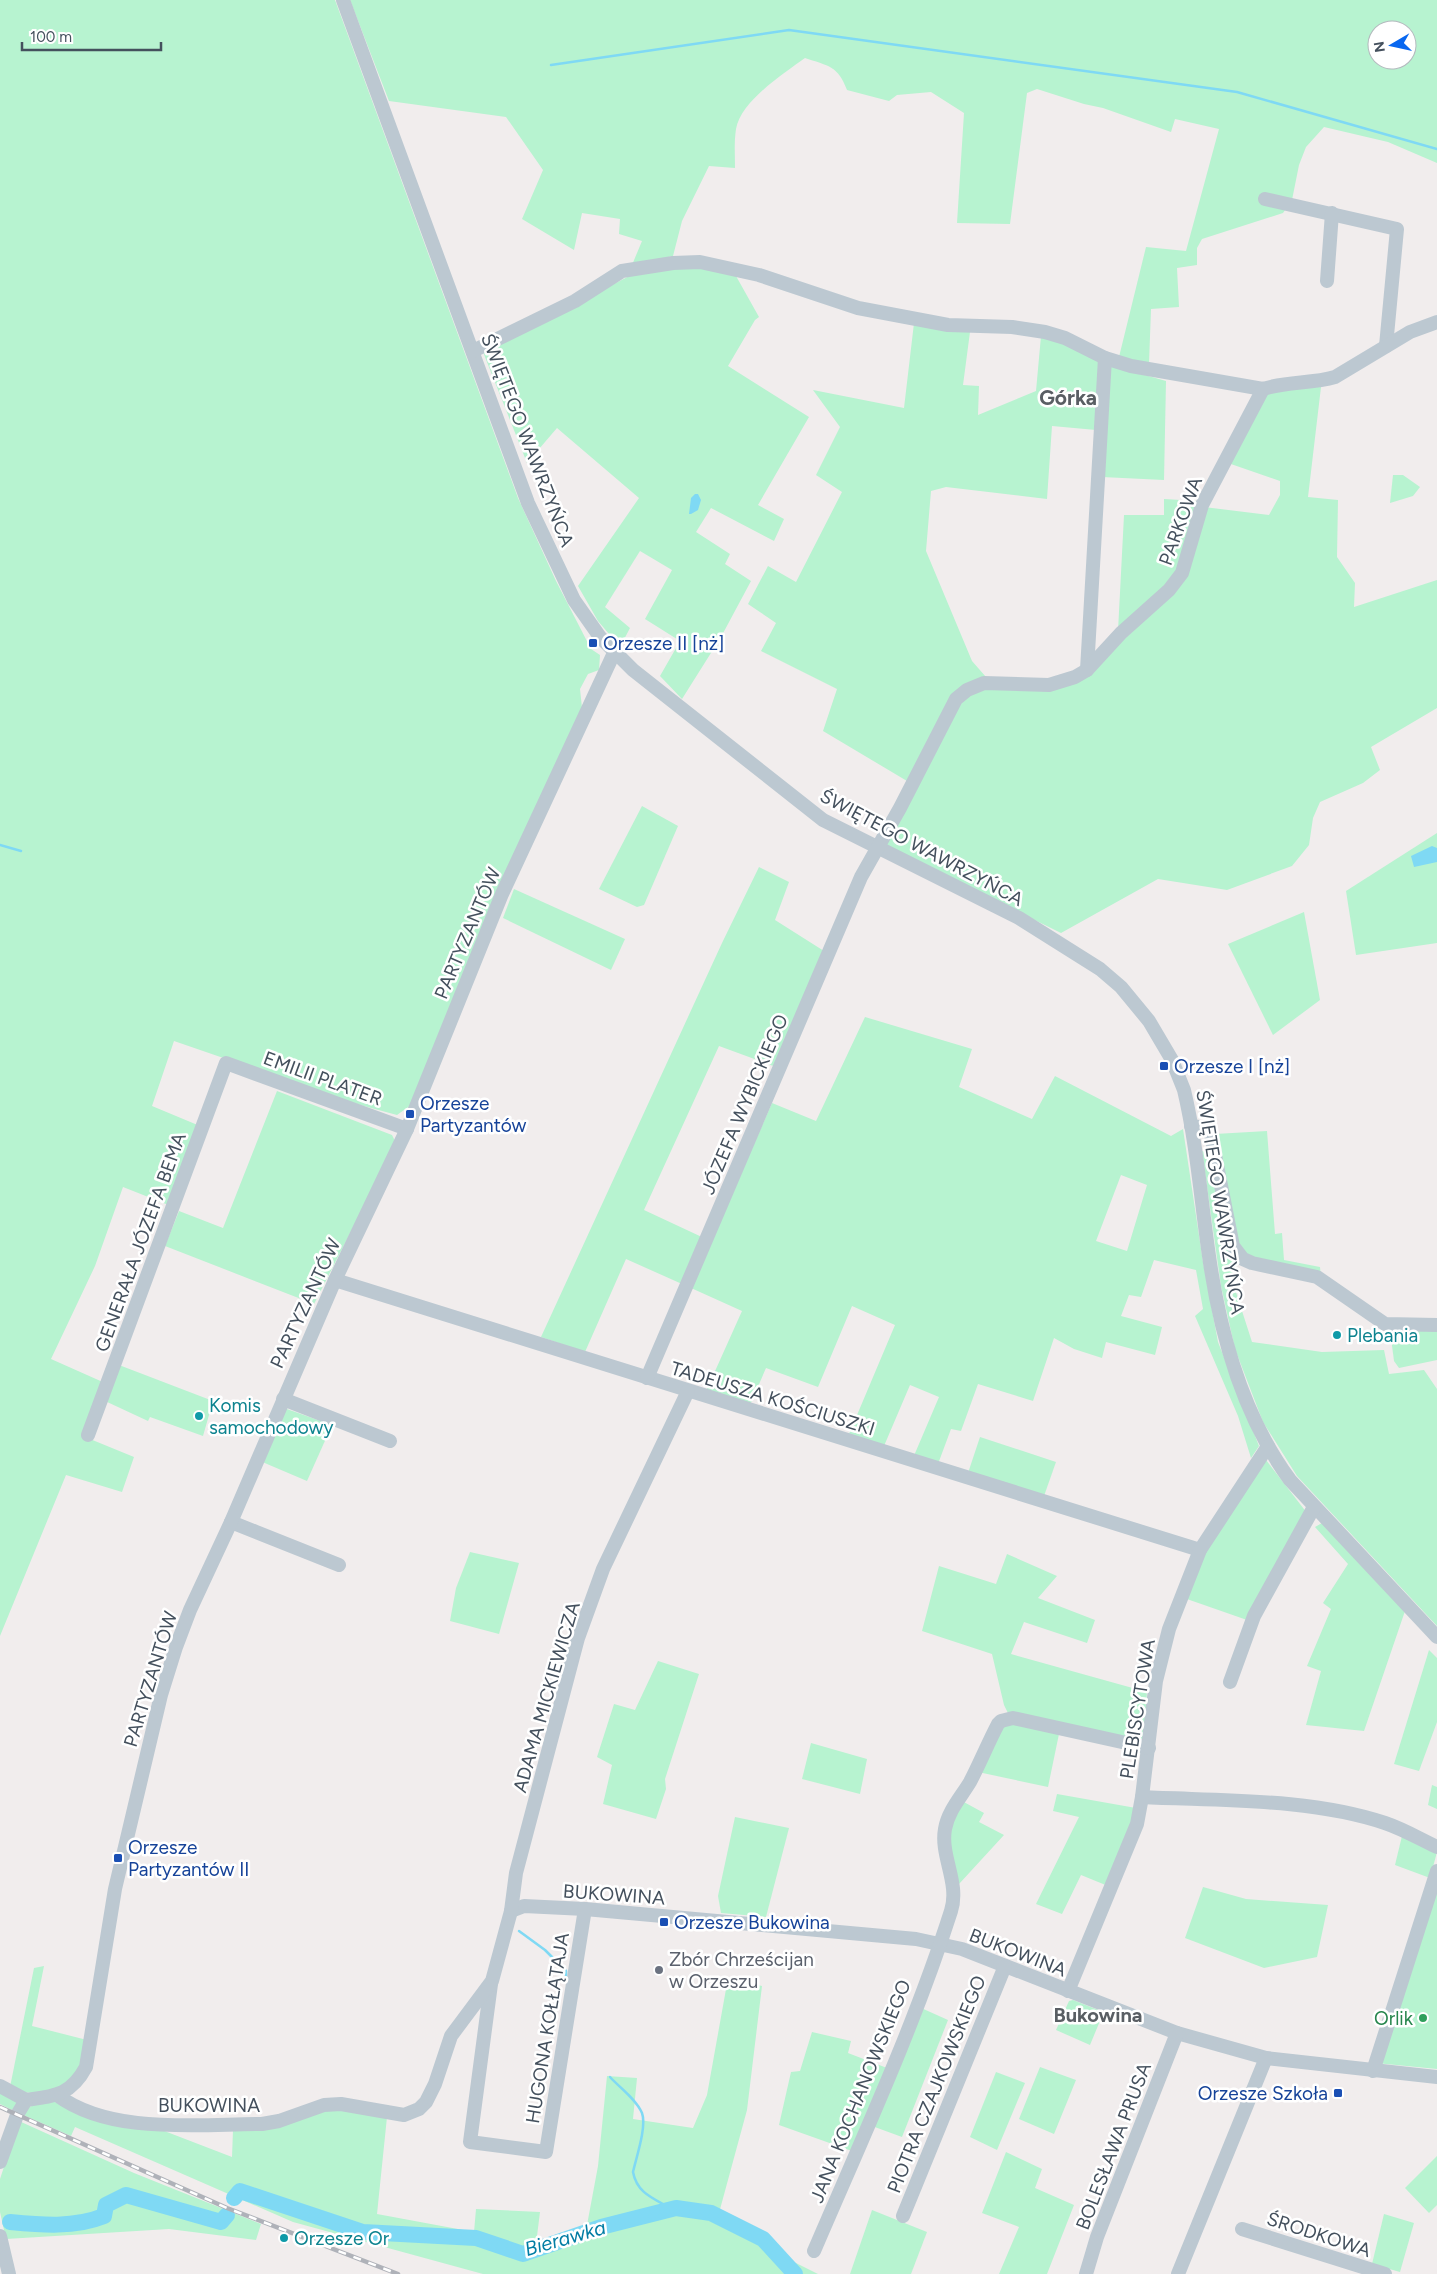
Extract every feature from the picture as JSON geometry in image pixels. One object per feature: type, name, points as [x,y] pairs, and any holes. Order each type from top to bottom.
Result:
[{"type":"street","name":"ŚWIĘTEGO WAWRZYŃCA","points":[[344,0],[528,503],[574,600],[614,654],[823,820],[1019,918],[1100,969],[1121,987],[1149,1021],[1172,1060],[1184,1090],[1222,1324],[1245,1396],[1268,1446],[1290,1480],[1314,1508],[1437,1637]]},
{"type":"street","points":[[1265,199],[1397,229],[1386,346]]},
{"type":"street","points":[[1327,281],[1332,213]]},
{"type":"street","points":[[473,351],[574,301],[622,271],[694,262],[739,270],[830,300],[894,316],[948,325],[1012,328],[1045,332],[1065,338],[1105,358],[1130,366],[1263,389],[1277,384],[1321,381],[1335,377],[1410,332],[1437,322]]},
{"type":"street","points":[[1087,670],[1105,358]]},
{"type":"street","name":"PARKOWA","points":[[878,847],[956,699],[967,690],[984,683],[1049,685],[1064,681],[1087,670],[1121,633],[1169,590],[1182,573],[1202,505],[1263,389]]},
{"type":"street","name":"PARTYZANTÓW","points":[[26,2100],[57,2095],[75,2084],[86,2067],[115,1889],[161,1695],[190,1610],[231,1522],[335,1280],[406,1129],[502,894],[614,654]]},
{"type":"street","name":"JÓZEFA WYBICKIEGO","points":[[647,1378],[861,877],[878,847]]},
{"type":"street","name":"EMILII PLATER","points":[[226,1062],[406,1129]]},
{"type":"street","name":"GENERAŁA JÓZEFA BEMA","points":[[88,1435],[226,1062]]},
{"type":"street","points":[[1191,1126],[1206,1128],[1211,1135],[1232,1246],[1243,1259],[1317,1277],[1385,1324],[1437,1325]]},
{"type":"street","name":"TADEUSZA KOŚCIUSZKI","points":[[335,1280],[688,1392],[1200,1550]]},
{"type":"street","name":"ADAMA MICKIEWICZA","points":[[511,1911],[516,1873],[578,1638],[604,1569],[688,1392]]},
{"type":"street","points":[[283,1399],[390,1441]]},
{"type":"street","name":"PLEBISCYTOWA","points":[[1068,1991],[1137,1824],[1149,1748],[1156,1681],[1169,1629],[1200,1550],[1268,1446]]},
{"type":"street","points":[[1230,1682],[1254,1616],[1314,1508]]},
{"type":"street","points":[[231,1522],[339,1565]]},
{"type":"street","name":"JANA KOCHANOWSKIEGO","points":[[814,2251],[879,2098],[940,1944],[953,1903],[954,1893],[944,1840],[945,1828],[949,1817],[1001,1721],[1013,1718],[1149,1748]]},
{"type":"street","points":[[1142,1797],[1301,1806],[1343,1811],[1387,1823],[1437,1848]]},
{"type":"street","points":[[1373,2071],[1437,1871]]},
{"type":"street","name":"BUKOWINA","points":[[57,2095],[68,2103],[105,2117],[150,2124],[262,2124],[279,2122],[312,2108],[341,2104],[404,2115],[419,2109],[426,2102],[435,2084],[451,2036],[492,1981],[511,1911],[524,1906],[828,1930],[916,1939],[962,1949],[1177,2033],[1266,2058],[1437,2077]]},
{"type":"street","name":"HUGONA KOŁŁĄTAJA","points":[[492,1981],[470,2142],[546,2152],[585,1910]]},
{"type":"street","name":"PIOTRA CZAJKOWSKIEGO","points":[[903,2216],[1005,1966]]},
{"type":"street","name":"BOLESŁAWA PRUSA","points":[[1086,2274],[1097,2237],[1177,2033]]},
{"type":"street","points":[[1178,2274],[1266,2058]]},
{"type":"street","points":[[0,2086],[26,2100],[17,2115],[0,2162]]},
{"type":"street","name":"ŚRODKOWA","points":[[1242,2229],[1385,2274]]},
{"type":"street","points":[[0,2236],[9,2274]]},
{"type":"green space","points":[[0,0],[335,0],[518,498],[556,581],[591,649],[600,655],[599,670],[588,674],[580,689],[582,708],[411,1105],[397,1115],[360,1105],[174,1041],[152,1106],[200,1126],[171,1206],[123,1187],[95,1266],[51,1359],[105,1383],[90,1439],[134,1457],[122,1492],[66,1475],[0,1636]]},
{"type":"green space","points":[[350,0],[1437,0],[1437,163],[1388,142],[1324,127],[1306,147],[1299,165],[1292,200],[1283,213],[1202,239],[1197,248],[1197,265],[1177,268],[1179,307],[1151,309],[1149,364],[1119,357],[1146,247],[1186,251],[1219,129],[1175,119],[1171,132],[1103,108],[1037,89],[1027,93],[1010,224],[957,223],[964,113],[931,92],[897,95],[889,101],[847,90],[836,71],[805,58],[764,89],[746,108],[739,119],[736,129],[735,168],[709,166],[682,221],[673,256],[632,265],[642,241],[619,234],[620,219],[582,213],[574,250],[522,219],[543,170],[506,117],[389,101]]},
{"type":"green space","points":[[695,266],[736,276],[759,317],[755,320],[728,366],[809,417],[758,505],[784,519],[774,541],[711,508],[696,532],[730,554],[725,564],[751,581],[721,637],[682,699],[660,676],[680,641],[645,619],[672,570],[640,551],[605,607],[630,628],[620,647],[598,621],[578,586],[639,498],[557,428],[527,463],[483,352],[637,272]]},
{"type":"green space","points":[[914,323],[970,332],[963,385],[979,386],[978,415],[1036,391],[1041,336],[1060,340],[1102,359],[1096,430],[1052,426],[1047,499],[946,487],[931,491],[926,551],[972,661],[993,685],[1016,689],[1096,665],[1134,630],[1175,589],[1204,507],[1269,515],[1280,495],[1280,481],[1228,463],[1265,393],[1274,388],[1321,387],[1308,497],[1338,500],[1337,557],[1355,583],[1354,607],[1437,580],[1437,708],[1371,747],[1380,770],[1363,783],[1320,802],[1313,818],[1309,845],[1292,866],[1227,890],[1158,879],[1061,933],[882,844],[907,781],[823,731],[837,689],[761,651],[776,623],[748,604],[768,566],[796,582],[842,492],[816,475],[840,427],[813,390],[904,408]]},
{"type":"green space","points":[[1110,365],[1166,381],[1164,480],[1102,477]]},
{"type":"green space","points":[[1393,475],[1403,475],[1420,487],[1413,496],[1390,503]]},
{"type":"green space","points":[[1164,499],[1198,501],[1179,571],[1118,631],[1124,515],[1164,515]]},
{"type":"green space","points":[[642,806],[678,826],[644,905],[637,907],[599,889]]},
{"type":"green space","points":[[1437,833],[1437,943],[1356,955],[1346,891]]},
{"type":"green space","points":[[759,867],[789,882],[775,920],[824,951],[776,1067],[719,1046],[644,1210],[704,1238],[682,1284],[626,1259],[585,1352],[541,1337],[722,943]]},
{"type":"green space","points":[[514,889],[625,939],[611,970],[503,918]]},
{"type":"green space","points":[[1304,912],[1320,1000],[1273,1035],[1228,944]]},
{"type":"green space","points":[[865,1017],[972,1049],[959,1087],[1032,1119],[1055,1076],[1171,1136],[1183,1129],[1203,1262],[1218,1342],[1259,1446],[1251,1458],[1238,1416],[1195,1316],[1203,1309],[1196,1270],[1154,1260],[1141,1297],[1129,1295],[1121,1316],[1162,1327],[1155,1355],[1106,1342],[1102,1358],[1074,1349],[1054,1338],[1033,1401],[978,1384],[961,1431],[951,1429],[938,1464],[913,1458],[939,1397],[910,1385],[884,1446],[849,1434],[895,1325],[852,1306],[818,1387],[766,1368],[750,1405],[707,1389],[742,1311],[691,1288],[772,1103],[816,1121]],"holes":[[[1121,1175],[1147,1185],[1127,1251],[1096,1241]]]},
{"type":"green space","points":[[277,1091],[392,1135],[396,1143],[314,1304],[165,1246],[179,1211],[223,1228]]},
{"type":"green space","points":[[1267,1131],[1275,1234],[1282,1233],[1284,1260],[1320,1267],[1321,1276],[1244,1255],[1236,1241],[1215,1134]]},
{"type":"green space","points":[[1202,1151],[1210,1154],[1227,1245],[1234,1260],[1234,1286],[1252,1342],[1322,1352],[1384,1350],[1389,1374],[1424,1370],[1437,1389],[1437,1626],[1297,1476],[1263,1422],[1235,1349],[1221,1286]]},
{"type":"green space","points":[[1437,1329],[1437,1360],[1399,1368],[1394,1361],[1390,1330]]},
{"type":"green space","points":[[119,1365],[213,1401],[203,1436],[150,1417],[148,1421],[105,1401]]},
{"type":"green space","points":[[284,1408],[332,1425],[307,1481],[260,1461]]},
{"type":"green space","points":[[980,1437],[1056,1462],[1044,1496],[968,1473]]},
{"type":"green space","points":[[1266,1460],[1307,1513],[1247,1620],[1184,1598],[1204,1552]]},
{"type":"green space","points":[[1322,1523],[1405,1611],[1364,1731],[1306,1725],[1321,1671],[1307,1666],[1331,1609],[1323,1603],[1348,1564],[1315,1527]]},
{"type":"green space","points":[[470,1552],[519,1563],[499,1634],[450,1621],[456,1588]]},
{"type":"green space","points":[[1007,1554],[1057,1576],[1038,1598],[1095,1620],[1087,1643],[1024,1622],[1011,1654],[1147,1692],[1144,1737],[1138,1742],[1009,1715],[1004,1705],[992,1654],[922,1631],[939,1566],[996,1584]]},
{"type":"green space","points":[[1429,1650],[1437,1658],[1437,1722],[1419,1771],[1394,1764]]},
{"type":"green space","points":[[658,1661],[699,1674],[665,1779],[666,1789],[656,1819],[603,1804],[612,1765],[597,1757],[614,1704],[635,1710]]},
{"type":"green space","points":[[1005,1724],[1014,1724],[1059,1734],[1048,1787],[978,1772]]},
{"type":"green space","points":[[811,1743],[867,1759],[860,1794],[802,1779]]},
{"type":"green space","points":[[1432,1785],[1437,1787],[1437,1809],[1428,1805]]},
{"type":"green space","points":[[1057,1794],[1136,1808],[1108,1886],[1081,1875],[1062,1914],[1036,1904],[1079,1817],[1053,1811]]},
{"type":"green space","points":[[962,1801],[984,1813],[979,1822],[1004,1835],[959,1884],[950,1842],[950,1832],[952,1822]]},
{"type":"green space","points":[[735,1817],[789,1828],[766,1917],[721,1913],[718,1896]]},
{"type":"green space","points":[[1402,1836],[1437,1852],[1430,1878],[1395,1865]]},
{"type":"green space","points":[[1437,1871],[1437,2069],[1376,2063]]},
{"type":"green space","points":[[1203,1887],[1246,1899],[1328,1905],[1317,1957],[1264,1968],[1185,1938]]},
{"type":"green space","points":[[44,1966],[32,2026],[87,2040],[79,2068],[70,2081],[55,2090],[26,2093],[10,2087],[34,1968]]},
{"type":"green space","points":[[728,1978],[762,1986],[747,2110],[719,2213],[769,2238],[794,2262],[818,2274],[483,2274],[293,2222],[75,2127],[71,2136],[21,2114],[29,2107],[44,2102],[55,2102],[75,2112],[154,2127],[232,2157],[233,2130],[335,2109],[387,2117],[377,2214],[474,2232],[476,2209],[540,2212],[536,2244],[587,2225],[598,2166],[607,2076],[637,2078],[633,2119],[693,2128],[707,2095]]},
{"type":"green space","points":[[1073,2000],[1101,2011],[1102,2016],[1090,2045],[1056,2030],[1069,2001]]},
{"type":"green space","points":[[919,2007],[948,2020],[902,2137],[872,2126]]},
{"type":"green space","points":[[812,2032],[851,2041],[848,2053],[887,2068],[852,2151],[779,2125],[791,2072],[800,2071]]},
{"type":"green space","points":[[1040,2067],[1076,2080],[1054,2134],[1019,2119]]},
{"type":"green space","points":[[996,2072],[1025,2083],[997,2150],[970,2137]]},
{"type":"green space","points":[[0,2091],[20,2101],[12,2110],[0,2104]]},
{"type":"green space","points":[[19,2121],[134,2173],[261,2224],[256,2240],[169,2229],[6,2239],[0,2212],[0,2179]]},
{"type":"green space","points":[[1006,2152],[1042,2169],[1035,2188],[1074,2205],[1047,2274],[999,2274],[1019,2227],[982,2213]]},
{"type":"green space","points":[[1437,2156],[1437,2205],[1429,2213],[1405,2188]]},
{"type":"green space","points":[[872,2210],[927,2232],[911,2274],[850,2274]]},
{"type":"green space","points":[[1384,2214],[1414,2223],[1400,2272],[1372,2264]]},
{"type":"water","points":[[698,494],[701,500],[698,510],[689,514],[691,498]]},
{"type":"water","points":[[1432,846],[1437,848],[1437,862],[1414,867],[1411,856]]},
{"type":"waterway","points":[[551,65],[789,30],[1237,92],[1437,149]]},
{"type":"waterway","points":[[0,845],[21,851]]},
{"type":"waterway","points":[[519,1931],[545,1950],[566,1971],[566,1977]]},
{"type":"waterway","points":[[610,2077],[632,2098],[642,2113],[642,2134],[633,2172],[638,2186],[653,2199],[672,2209]]},
{"type":"waterway","name":"Bierawka","points":[[234,2198],[240,2191],[363,2232],[476,2238],[523,2254],[601,2227],[676,2208],[711,2213],[763,2239],[795,2274]]},
{"type":"waterway","name":"Bierawka","points":[[10,2222],[58,2225],[93,2220],[104,2216],[106,2205],[126,2195],[221,2222],[227,2215]]},
{"type":"railway","points":[[0,2107],[227,2208],[398,2274]]},
{"type":"place","name":"Orzesze II [nż]","points":[[593,643]]},
{"type":"place","name":"Orzesze I [nż]","points":[[1164,1066]]},
{"type":"place","name":"Orzesze Partyzantów","points":[[410,1114]]},
{"type":"place","name":"Plebania","points":[[1337,1335]]},
{"type":"place","name":"Komis samochodowy","points":[[199,1416]]},
{"type":"place","name":"Orzesze Partyzantów II","points":[[118,1858]]},
{"type":"place","name":"Orzesze Bukowina","points":[[664,1922]]},
{"type":"place","name":"Zbór Chrześcijan w Orzeszu","points":[[659,1970]]},
{"type":"place","name":"Orlik","points":[[1423,2018]]},
{"type":"place","name":"Orzesze Szkoła","points":[[1338,2093]]},
{"type":"place","name":"Orzesze Or","points":[[284,2238]]},
{"type":"district","name":"Górka","points":[[1068,398]]},
{"type":"district","name":"Bukowina","points":[[1098,2015]]}]
